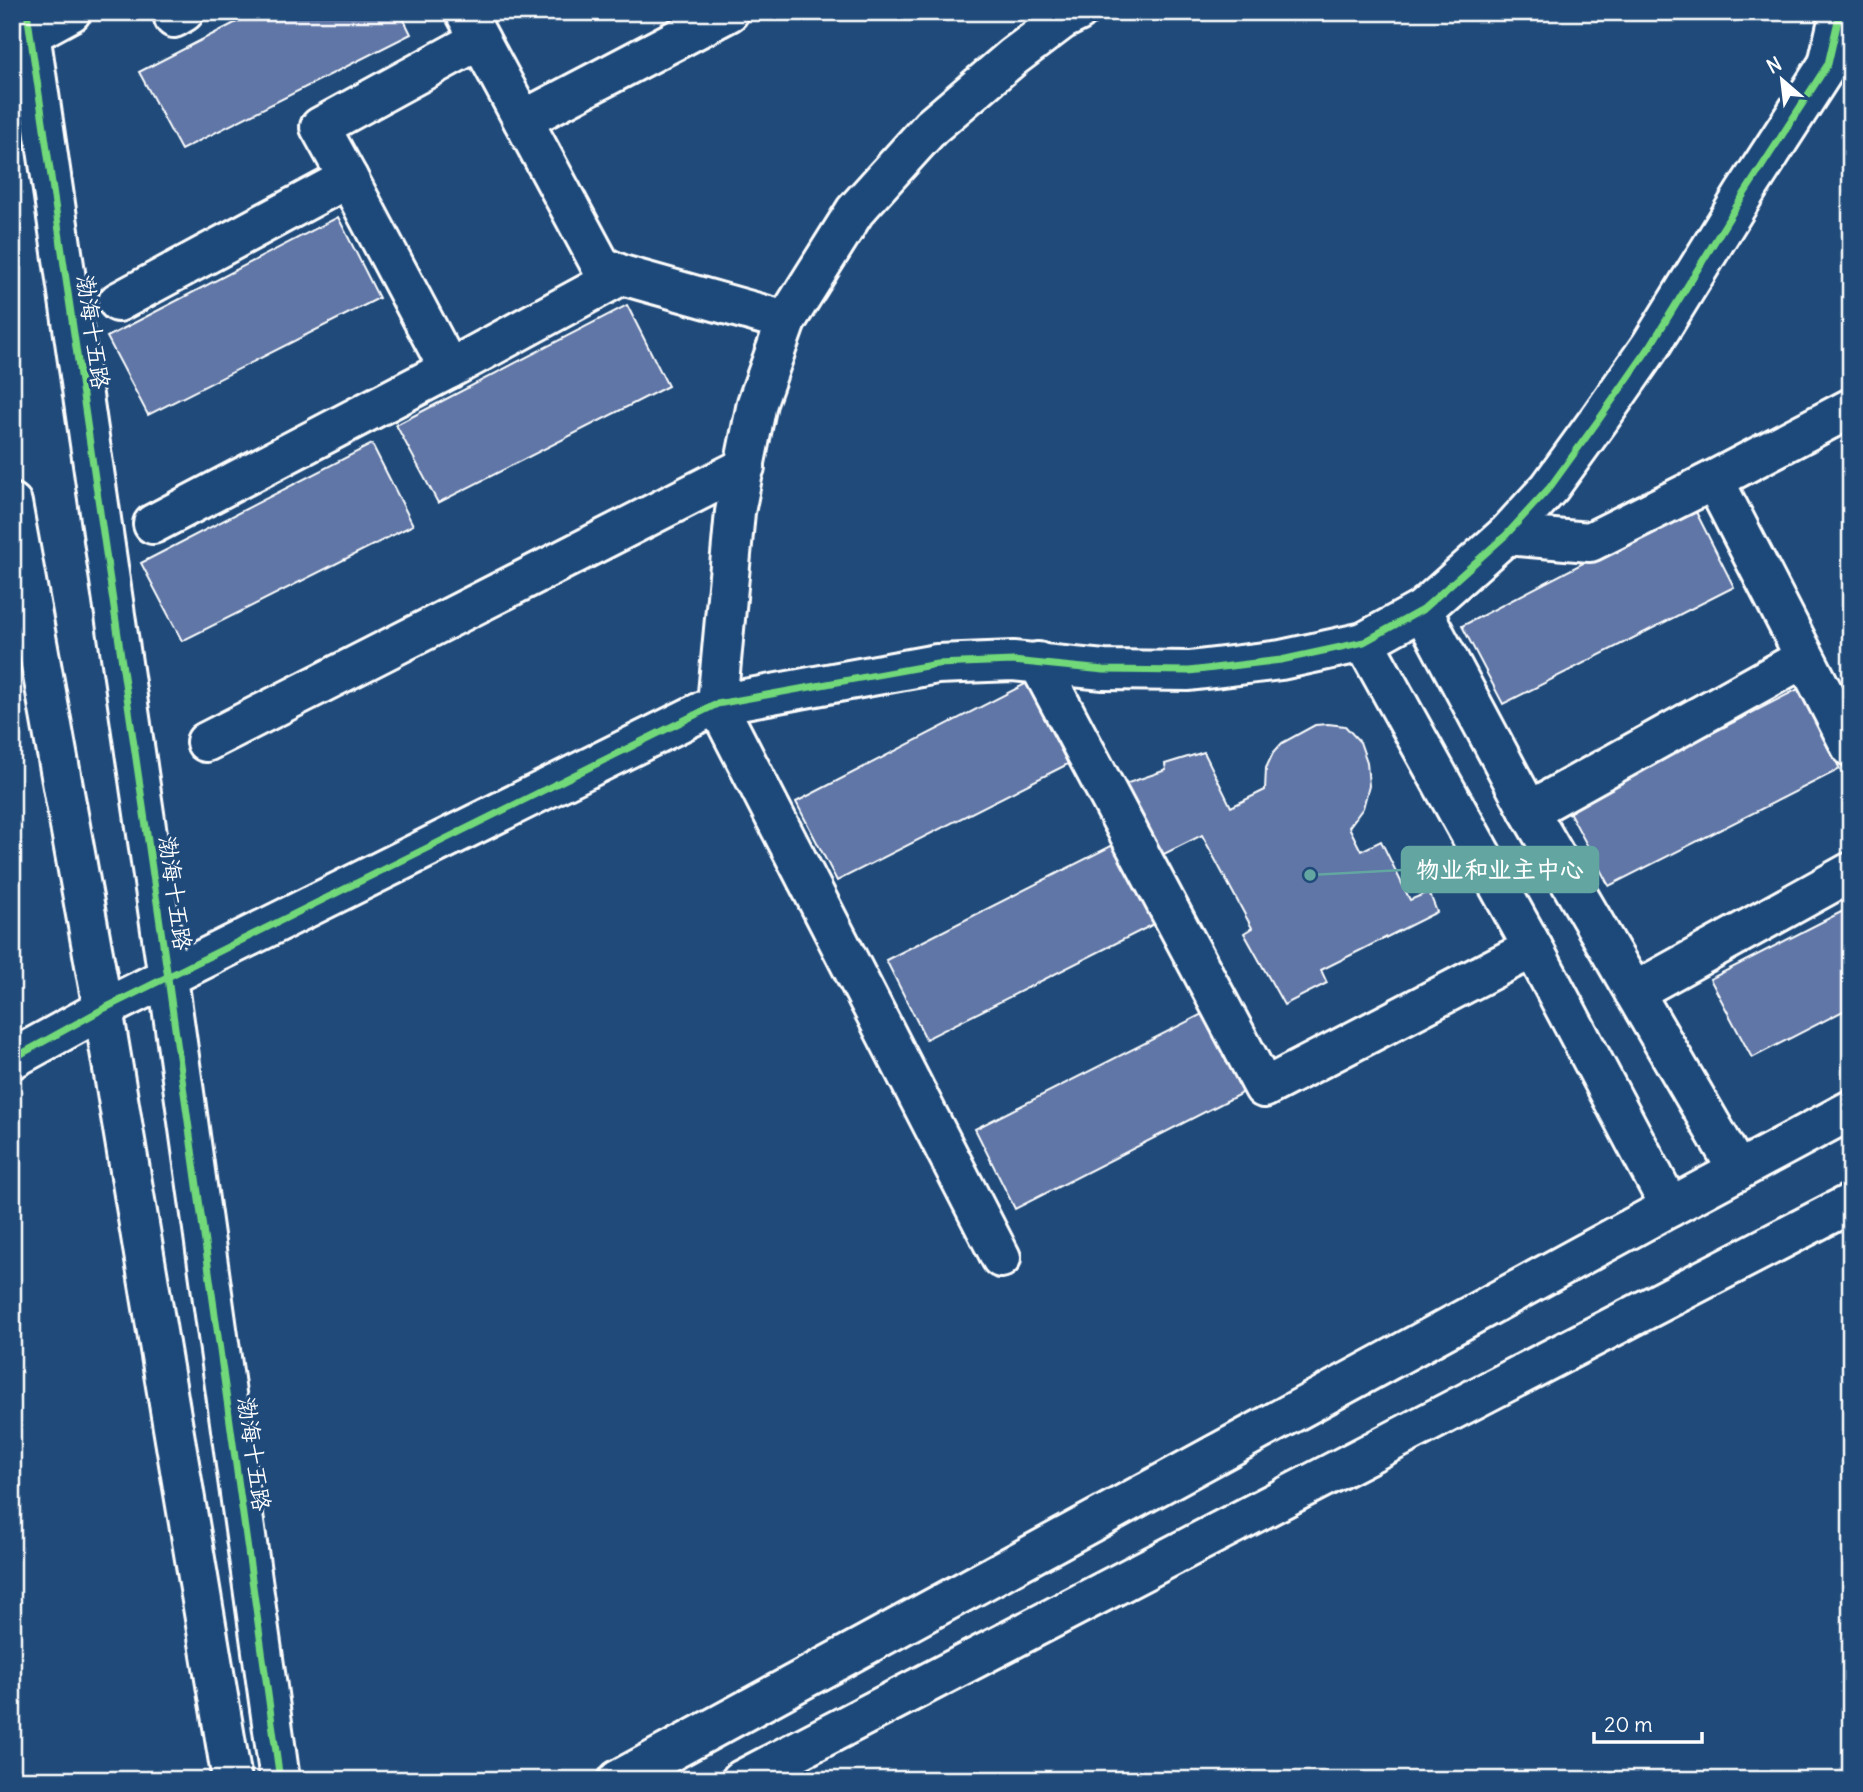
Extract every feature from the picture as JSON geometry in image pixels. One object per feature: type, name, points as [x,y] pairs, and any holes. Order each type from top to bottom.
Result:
[{"type":"street","points":[[23,30],[71,12]]},
{"type":"street","points":[[523,120],[729,12]]},
{"type":"street","points":[[12,1059],[103,1009],[717,704],[937,664],[1013,661],[1104,670],[1189,671],[1281,660],[1363,642],[1422,610],[1506,535],[1550,488],[1651,345],[1828,64],[1840,12]]},
{"type":"street","points":[[1001,1258],[717,704],[735,512],[757,403],[786,321],[855,211],[931,127],[1065,15]]},
{"type":"street","points":[[449,369],[320,127],[472,26],[601,266],[622,275],[786,321]]},
{"type":"street","name":"渤海十五路","points":[[23,30],[168,978],[280,1780]]},
{"type":"street","points":[[118,302],[348,178]]},
{"type":"street","points":[[153,524],[622,275]]},
{"type":"street","points":[[1506,535],[1590,542],[1851,408]]},
{"type":"street","points":[[206,742],[745,467]]},
{"type":"street","points":[[1714,480],[1851,747]]},
{"type":"street","points":[[12,503],[103,1009],[232,1780]]},
{"type":"street","points":[[1422,610],[1529,811],[1738,1171]]},
{"type":"street","points":[[1363,642],[1533,948],[1670,1207]]},
{"type":"street","points":[[1529,811],[1804,657]]},
{"type":"street","points":[[1038,662],[1264,1088],[1533,948]]},
{"type":"street","points":[[1634,992],[1851,872]]},
{"type":"street","points":[[618,1780],[1851,1110]]},
{"type":"street","points":[[741,1780],[1851,1203]]},
{"type":"building","points":[[256,12],[400,12],[411,34],[181,150],[139,72]]},
{"type":"building","points":[[338,217],[379,298],[148,415],[107,337]]},
{"type":"building","points":[[627,305],[668,386],[438,503],[396,425]]},
{"type":"building","points":[[372,444],[413,525],[182,641],[141,563]]},
{"type":"building","points":[[1693,506],[1734,587],[1503,704],[1462,626]]},
{"type":"building","points":[[1027,683],[1068,764],[837,881],[796,802]]},
{"type":"building","points":[[1798,689],[1840,769],[1609,886],[1567,808]]},
{"type":"building","points":[[1315,725],[1345,726],[1360,742],[1367,762],[1369,786],[1363,808],[1349,827],[1361,851],[1381,841],[1410,900],[1429,892],[1437,912],[1321,970],[1327,983],[1284,1005],[1244,933],[1252,928],[1202,835],[1158,857],[1122,785],[1166,770],[1165,764],[1204,752],[1231,807],[1265,790],[1266,768],[1273,753],[1282,743]]},
{"type":"building","points":[[1117,843],[1158,922],[926,1039],[886,960]]},
{"type":"building","points":[[1851,907],[1851,1007],[1752,1058],[1710,979]]},
{"type":"building","points":[[1206,1012],[1246,1091],[1015,1209],[975,1129]]},
{"type":"cycle path","points":[[27,12],[168,978],[280,1780]]},
{"type":"cycle path","points":[[12,1059],[103,1009],[717,704],[937,664],[1013,661],[1104,670],[1189,671],[1281,660],[1364,642],[1422,610],[1506,535],[1550,487],[1600,418],[1651,345],[1828,64],[1840,12]]},
{"type":"place","name":"物业和业主中心","points":[[1310,875]]}]
